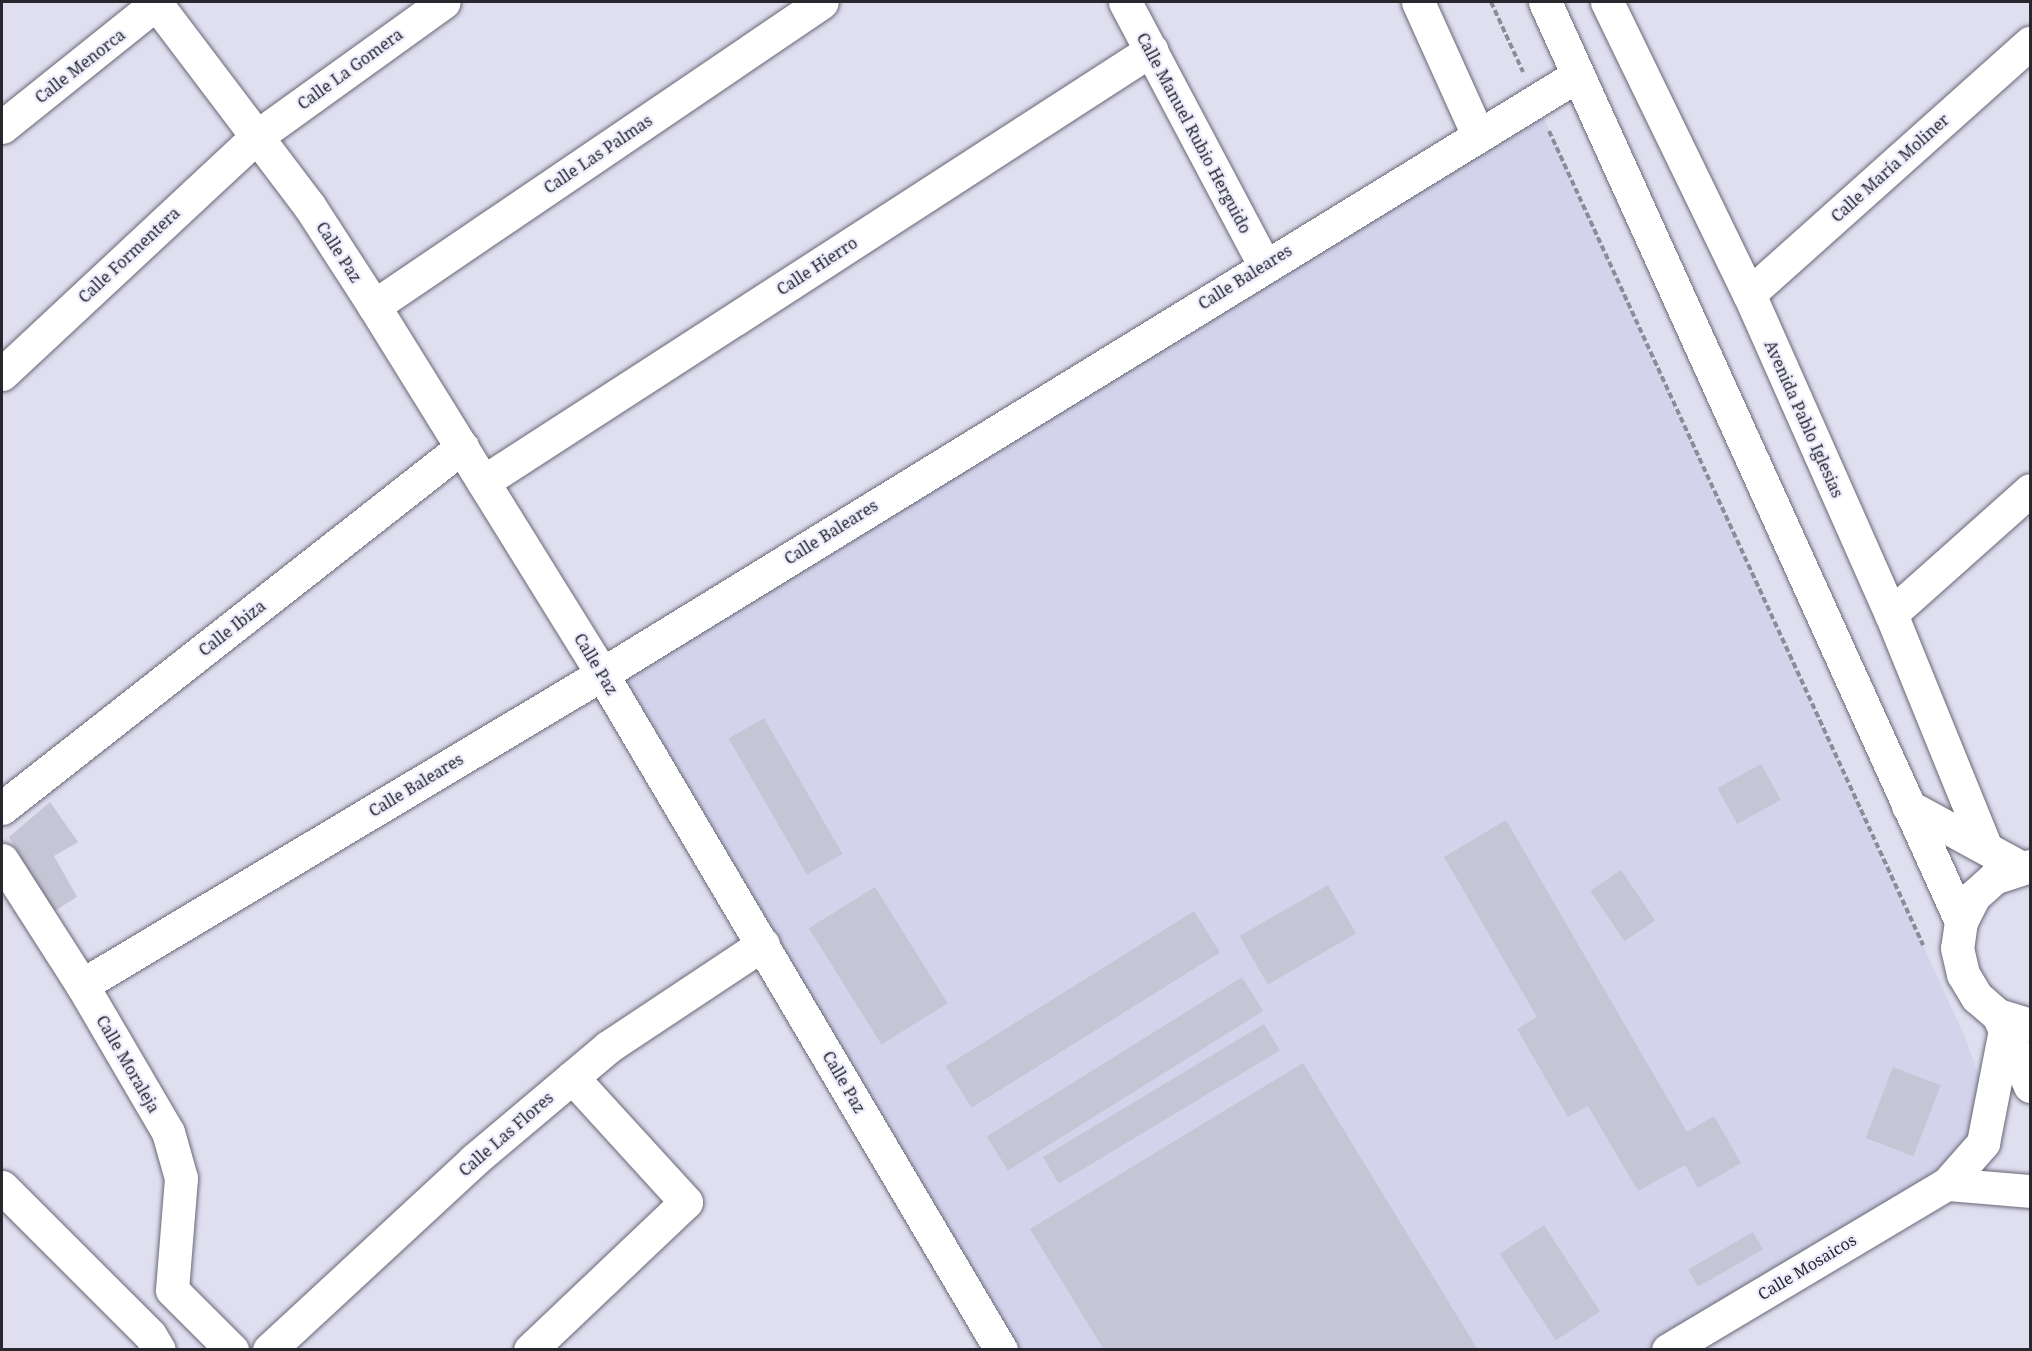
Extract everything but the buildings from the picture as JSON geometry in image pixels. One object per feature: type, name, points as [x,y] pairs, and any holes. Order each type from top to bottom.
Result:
[{"type":"street","name":"Calle Paz","points":[[156,2],[310,207],[374,306],[602,674],[1001,1350]]},
{"type":"street","name":"Calle Menorca","points":[[2,127],[156,2]]},
{"type":"street","name":"Calle La Gomera","points":[[256,137],[444,2]]},
{"type":"street","name":"Calle Las Palmas","points":[[374,306],[822,2]]},
{"type":"street","name":"Calle Manuel Rubio Herguido","points":[[1125,2],[1264,265]]},
{"type":"street","points":[[1418,2],[1478,135]]},
{"type":"street","points":[[1545,2],[1961,921]]},
{"type":"street","name":"Avenida Pablo Iglesias","points":[[1607,2],[1749,294],[1891,614],[1986,845]]},
{"type":"street","name":"Calle María Moliner","points":[[1749,294],[2031,43]]},
{"type":"street","name":"Calle Hierro","points":[[483,482],[1151,50]]},
{"type":"street","name":"Calle Baleares","points":[[82,985],[602,674],[1264,265],[1578,75]]},
{"type":"street","name":"Calle Formentera","points":[[2,374],[256,137]]},
{"type":"street","name":"Calle Ibiza","points":[[2,808],[462,447]]},
{"type":"street","points":[[1891,614],[2031,490]]},
{"type":"street","points":[[1908,806],[2025,866]]},
{"type":"street","name":"Calle Moraleja","points":[[2,860],[82,985],[168,1132],[181,1178],[172,1290]]},
{"type":"street","points":[[2025,866],[1994,878],[1974,896],[1961,921],[1958,948],[1963,974],[1977,997],[2011,1025],[2031,1086]]},
{"type":"street","name":"Calle Las Flores","points":[[269,1350],[474,1160],[608,1047],[763,944]]},
{"type":"street","name":"Calle Mosaicos","points":[[1668,1350],[1947,1184],[1983,1143],[2011,1025]]},
{"type":"street","points":[[530,1350],[686,1202],[572,1077]]},
{"type":"street","points":[[1947,1184],[2031,1191]]},
{"type":"street","points":[[2,1187],[145,1339],[172,1290],[227,1348]]},
{"type":"path","points":[[1491,2],[1927,953]]},
{"type":"shaded area","points":[[1535,99],[1966,1039],[1991,1111],[1983,1143],[1668,1349],[1001,1349],[602,674]]}]
